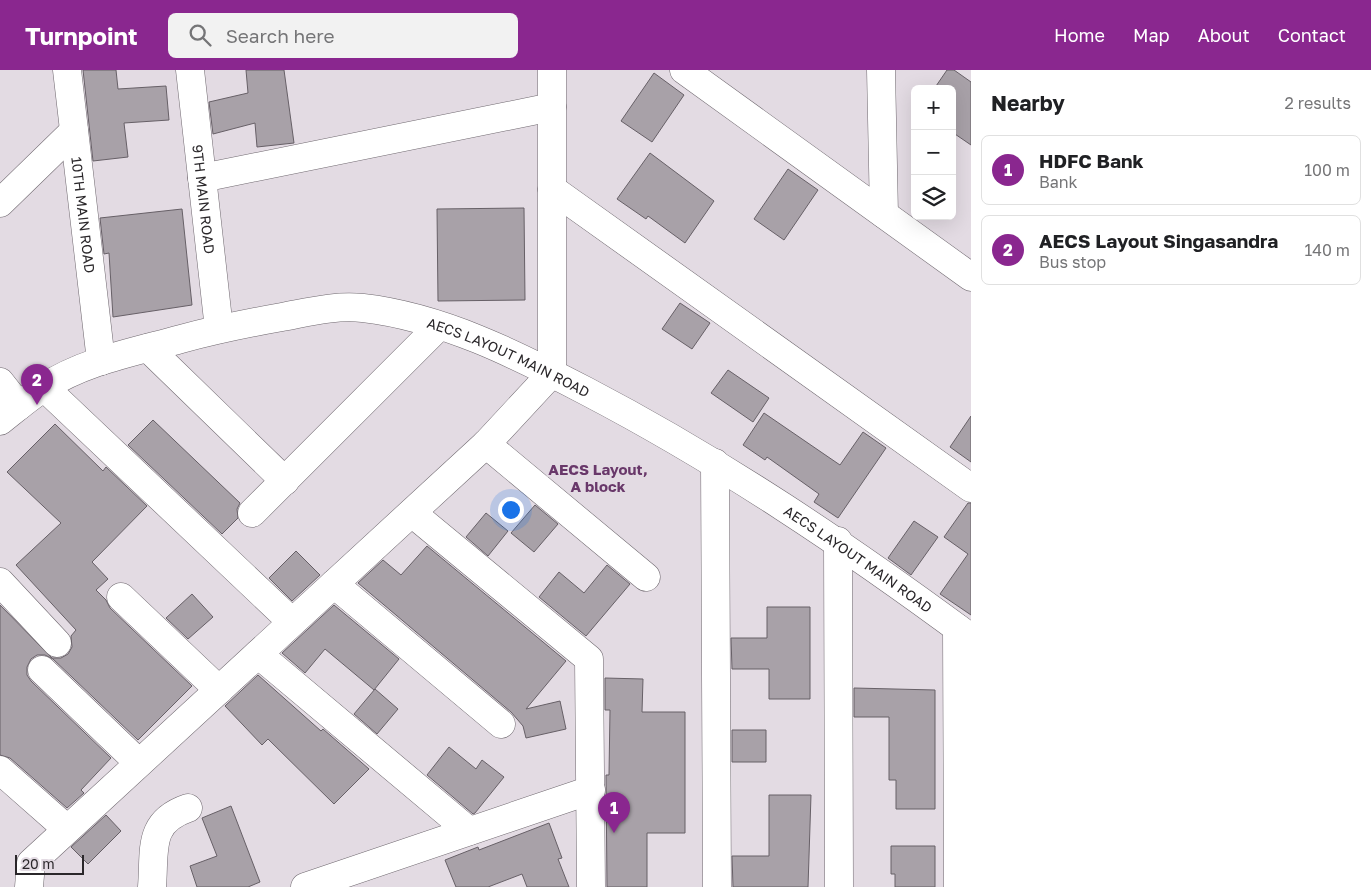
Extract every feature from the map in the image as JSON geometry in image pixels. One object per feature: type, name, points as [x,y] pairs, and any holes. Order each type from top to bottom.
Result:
[{"type":"street","name":"10TH MAIN ROAD","points":[[67,70],[101,361]]},
{"type":"street","name":"9TH MAIN ROAD","points":[[190,70],[218,329]]},
{"type":"street","points":[[29,887],[31,862],[486,444],[552,373],[552,70]]},
{"type":"street","points":[[684,70],[722,83],[884,214],[971,277]]},
{"type":"street","points":[[881,70],[884,214]]},
{"type":"street","points":[[202,178],[552,107]]},
{"type":"street","points":[[0,203],[74,131]]},
{"type":"street","points":[[552,189],[971,488]]},
{"type":"street","name":"AECS LAYOUT MAIN ROAD","points":[[9,414],[44,387],[101,361],[218,329],[341,307],[364,308],[394,314],[439,326],[503,350],[552,373],[630,414],[715,463],[838,541],[964,633]]},
{"type":"street","points":[[252,513],[439,326]]},
{"type":"street","points":[[148,348],[285,480]]},
{"type":"street","points":[[0,382],[9,414]]},
{"type":"street","points":[[44,387],[292,622]]},
{"type":"street","points":[[486,444],[646,577]]},
{"type":"street","points":[[715,463],[717,887]]},
{"type":"street","points":[[412,513],[589,659],[591,887]]},
{"type":"street","points":[[838,541],[840,887]]},
{"type":"street","points":[[0,582],[57,643]]},
{"type":"street","points":[[334,584],[502,724]]},
{"type":"street","points":[[121,597],[219,690]]},
{"type":"street","points":[[958,887],[964,633]]},
{"type":"street","points":[[258,654],[469,831]]},
{"type":"street","points":[[42,670],[139,763]]},
{"type":"street","points":[[0,770],[67,829]]},
{"type":"street","points":[[305,887],[590,790]]},
{"type":"street","points":[[152,887],[155,839],[165,819],[171,814],[188,808]]},
{"type":"building","points":[[83,70],[116,70],[118,89],[166,86],[169,120],[124,123],[128,157],[93,161]]},
{"type":"building","points":[[246,70],[284,70],[294,143],[257,147],[255,123],[213,134],[209,102],[248,93]]},
{"type":"building","points":[[947,70],[954,70],[971,82],[971,145],[956,135],[956,85],[937,85]]},
{"type":"building","points":[[654,73],[684,95],[652,142],[621,121]]},
{"type":"building","points":[[650,153],[714,201],[685,243],[648,216],[646,219],[617,199]]},
{"type":"building","points":[[788,169],[818,190],[784,240],[754,219]]},
{"type":"building","points":[[524,208],[525,300],[438,301],[437,209]]},
{"type":"building","points":[[182,209],[192,305],[113,317],[109,253],[104,254],[100,218]]},
{"type":"building","points":[[680,303],[710,323],[692,349],[662,329]]},
{"type":"building","points":[[728,370],[769,398],[753,422],[711,393]]},
{"type":"building","points":[[764,413],[840,465],[863,432],[886,448],[838,518],[814,502],[819,494],[767,457],[765,460],[743,445]]},
{"type":"building","points":[[971,416],[971,462],[950,447]]},
{"type":"building","points":[[153,420],[240,503],[237,509],[238,518],[222,534],[128,445]]},
{"type":"building","points":[[55,424],[103,471],[106,467],[147,506],[92,562],[108,579],[96,590],[106,600],[110,608],[192,686],[138,740],[53,659],[45,655],[37,655],[31,659],[27,667],[27,675],[31,681],[111,758],[81,790],[84,793],[67,808],[10,758],[0,755],[0,605],[52,658],[61,658],[68,654],[72,647],[71,636],[76,630],[16,565],[61,523],[7,472]]},
{"type":"building","points":[[968,503],[971,503],[971,615],[940,594],[968,554],[944,537]]},
{"type":"building","points":[[535,505],[558,524],[534,552],[511,533]]},
{"type":"building","points":[[486,513],[508,531],[488,556],[466,537]]},
{"type":"building","points":[[914,521],[938,537],[911,575],[888,558]]},
{"type":"building","points":[[427,546],[566,661],[526,709],[560,701],[566,729],[526,738],[523,726],[511,712],[358,583],[383,560],[401,575]]},
{"type":"building","points":[[296,551],[320,575],[292,601],[269,578]]},
{"type":"building","points":[[607,565],[630,584],[586,636],[539,597],[559,572],[584,593]]},
{"type":"building","points":[[192,594],[213,617],[188,639],[166,618]]},
{"type":"building","points":[[334,605],[399,659],[374,690],[325,649],[305,673],[282,653]]},
{"type":"building","points":[[767,607],[810,607],[810,699],[769,699],[769,669],[732,669],[731,638],[767,638]]},
{"type":"building","points":[[258,675],[321,731],[323,729],[369,769],[334,804],[268,739],[262,745],[225,706]]},
{"type":"building","points":[[605,678],[643,679],[642,712],[685,712],[685,833],[647,833],[647,887],[607,887],[606,775],[609,775],[610,710],[605,710]]},
{"type":"building","points":[[854,688],[935,690],[935,809],[896,809],[896,780],[889,780],[889,717],[854,717]]},
{"type":"building","points":[[375,689],[398,709],[377,734],[354,714]]},
{"type":"building","points":[[732,730],[766,730],[766,762],[732,762]]},
{"type":"building","points":[[449,747],[476,769],[482,760],[504,777],[473,814],[427,775]]},
{"type":"building","points":[[769,795],[811,795],[808,887],[733,887],[732,856],[769,856]]},
{"type":"building","points":[[231,806],[260,882],[248,887],[197,887],[190,866],[217,856],[202,818]]},
{"type":"building","points":[[106,815],[121,831],[88,864],[71,847]]},
{"type":"building","points":[[549,823],[562,858],[558,859],[569,887],[527,887],[522,874],[488,887],[456,887],[445,860],[478,847],[479,850]]},
{"type":"building","points":[[891,846],[935,846],[935,887],[895,887],[895,874],[891,874]]},
{"type":"place","name":"AECS Layout Singasandra","points":[[37,405]]},
{"type":"place","name":"HDFC Bank","points":[[614,833]]},
{"type":"district","name":"AECS Layout, A block","points":[[598,478]]}]
